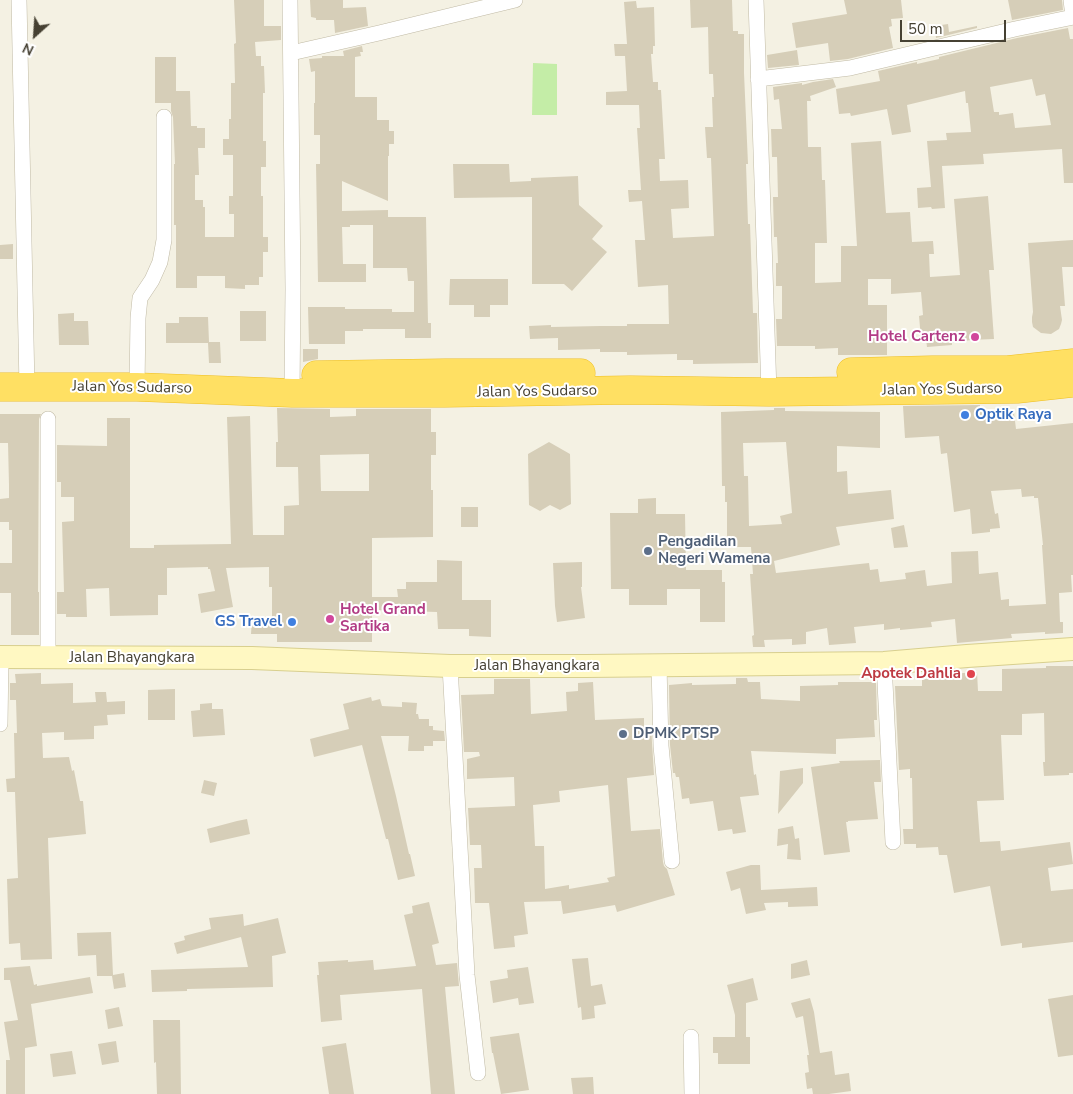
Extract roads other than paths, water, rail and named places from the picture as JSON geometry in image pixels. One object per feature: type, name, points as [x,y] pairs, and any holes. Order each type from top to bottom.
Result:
[{"type":"highway","name":"Jalan Yos Sudarso","points":[[769,382],[1008,370],[1073,363]]},
{"type":"highway","name":"Jalan Yos Sudarso","points":[[0,374],[27,380],[137,380],[292,384],[444,372],[526,383],[630,381],[769,382],[1017,389],[1073,383]]},
{"type":"highway","name":"Jalan Yos Sudarso","points":[[0,387],[27,380]]},
{"type":"main road","name":"Jalan Bhayangkara","points":[[0,656],[252,658],[450,666],[658,665],[884,663],[1073,649]]},
{"type":"street","points":[[19,0],[27,380]]},
{"type":"street","points":[[290,0],[293,279],[292,384]]},
{"type":"street","points":[[291,53],[515,0]]},
{"type":"street","points":[[756,0],[769,382]]},
{"type":"street","points":[[758,79],[850,68],[1073,16],[1071,0]]},
{"type":"street","points":[[137,380],[140,298],[152,280],[160,262],[164,240],[164,117]]},
{"type":"street","points":[[48,419],[48,657]]},
{"type":"street","points":[[0,656],[0,724]]},
{"type":"street","points":[[884,663],[893,842]]},
{"type":"street","points":[[658,665],[661,746],[672,861]]},
{"type":"street","points":[[450,666],[467,975],[478,1073]]},
{"type":"street","points":[[691,1037],[692,1094]]},
{"type":"place","name":"Hotel Cartenz","points":[[975,337]]},
{"type":"place","name":"Optik Raya","points":[[965,415]]},
{"type":"place","name":"Pengadilan Negeri Wamena","points":[[648,551]]},
{"type":"place","name":"Hotel Grand Sartika","points":[[330,619]]},
{"type":"place","name":"GS Travel","points":[[292,622]]},
{"type":"place","name":"Apotek Dahlia","points":[[971,674]]},
{"type":"place","name":"DPMK PTSP","points":[[623,734]]}]
